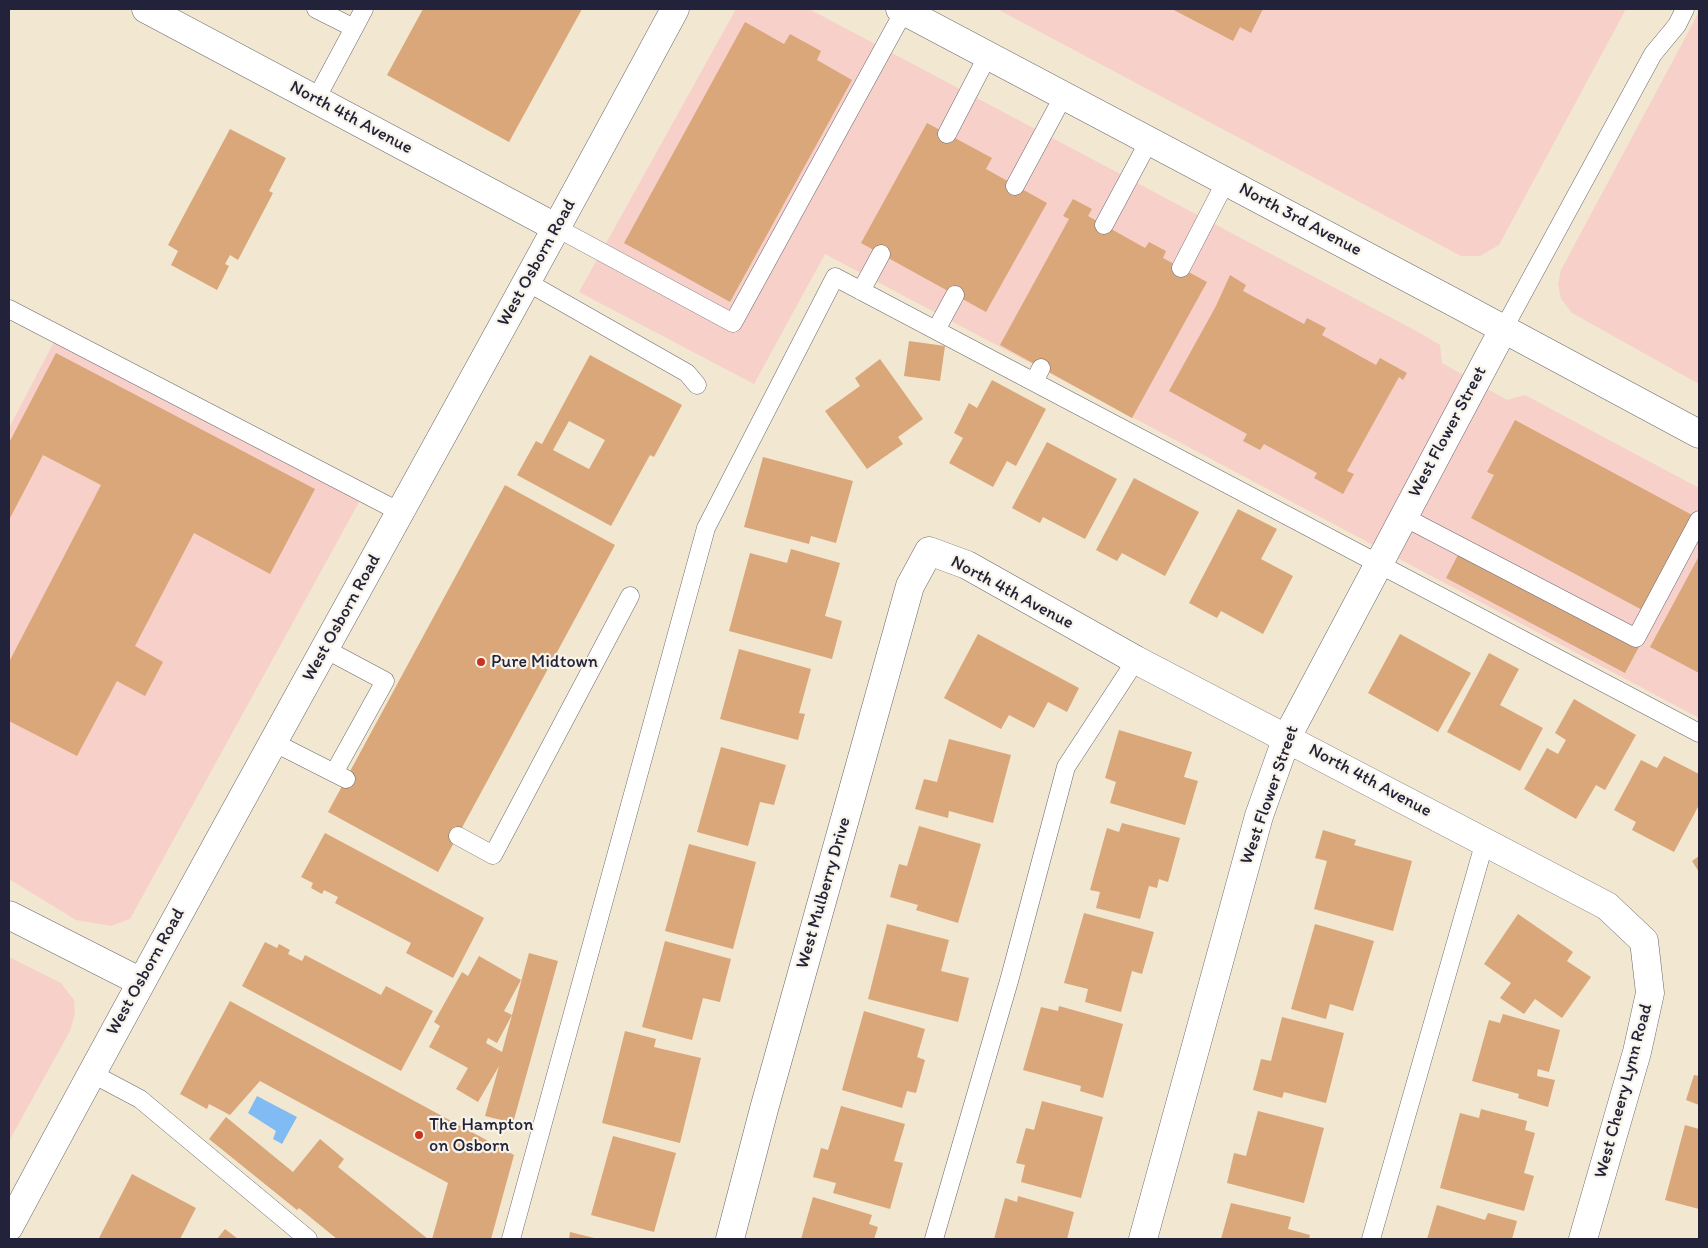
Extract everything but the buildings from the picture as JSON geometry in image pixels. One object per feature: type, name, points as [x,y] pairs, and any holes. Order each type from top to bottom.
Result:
[{"type":"street","name":"North 4th Avenue","points":[[146,9],[557,228]]},
{"type":"street","name":"West Osborn Road","points":[[9,1227],[91,1073],[557,228],[675,9]]},
{"type":"street","name":"North 3rd Avenue","points":[[902,10],[1504,328],[1699,434]]},
{"type":"street","name":"West Flower Street","points":[[1143,1239],[1259,816],[1287,737],[1504,328]]},
{"type":"street","name":"North 4th Avenue","points":[[929,551],[967,565],[1136,660],[1287,737],[1607,906],[1644,941]]},
{"type":"street","name":"West Mulberry Drive","points":[[730,1239],[772,1080],[907,596],[910,586],[929,551]]},
{"type":"street","points":[[9,916],[141,982]]},
{"type":"street","name":"West Cheery Lynn Road","points":[[1583,1239],[1636,1052],[1650,993],[1644,941]]},
{"type":"lane","points":[[316,9],[354,28]]},
{"type":"lane","points":[[316,99],[364,9]]},
{"type":"lane","points":[[1504,328],[1653,54],[1677,25],[1685,9]]},
{"type":"lane","points":[[557,228],[733,323],[902,10]]},
{"type":"lane","points":[[947,134],[988,55]]},
{"type":"lane","points":[[1015,186],[1064,95]]},
{"type":"lane","points":[[1104,225],[1149,141]]},
{"type":"lane","points":[[1181,268],[1226,181]]},
{"type":"lane","points":[[861,291],[881,254]]},
{"type":"lane","points":[[511,1239],[706,528],[835,277],[936,330],[1038,375],[1379,565],[1699,733]]},
{"type":"lane","points":[[527,282],[687,373],[696,385]]},
{"type":"lane","points":[[936,330],[955,296]]},
{"type":"lane","points":[[9,309],[400,512]]},
{"type":"lane","points":[[1404,518],[1636,638],[1699,520]]},
{"type":"lane","points":[[458,836],[493,855],[630,596]]},
{"type":"lane","points":[[273,742],[340,776],[385,681],[324,649]]},
{"type":"lane","points":[[934,1239],[1009,981],[1066,767],[1136,660]]},
{"type":"lane","points":[[1371,1239],[1485,841]]},
{"type":"lane","points":[[91,1073],[140,1099],[308,1239]]},
{"type":"shaded area","points":[[736,9],[809,9],[1420,333],[1440,345],[1442,363],[1507,400],[1525,395],[1699,488],[1699,718],[825,254],[754,384],[579,292]]},
{"type":"shaded area","points":[[997,9],[1626,9],[1499,245],[1480,256],[1461,256]]},
{"type":"shaded area","points":[[1699,12],[1699,384],[1572,313],[1561,299],[1558,284],[1561,270]]},
{"type":"shaded area","points":[[58,334],[364,493],[130,919],[111,926],[76,920],[9,879],[9,428]]},
{"type":"shaded area","points":[[9,957],[61,983],[74,1000],[75,1013],[70,1031],[9,1141]]},
{"type":"water","points":[[257,1096],[297,1117],[282,1144],[273,1139],[276,1131],[248,1113]]},
{"type":"place","name":"Pure Midtown","points":[[481,662]]},
{"type":"place","name":"The Hampton on Osborn","points":[[419,1135]]}]
